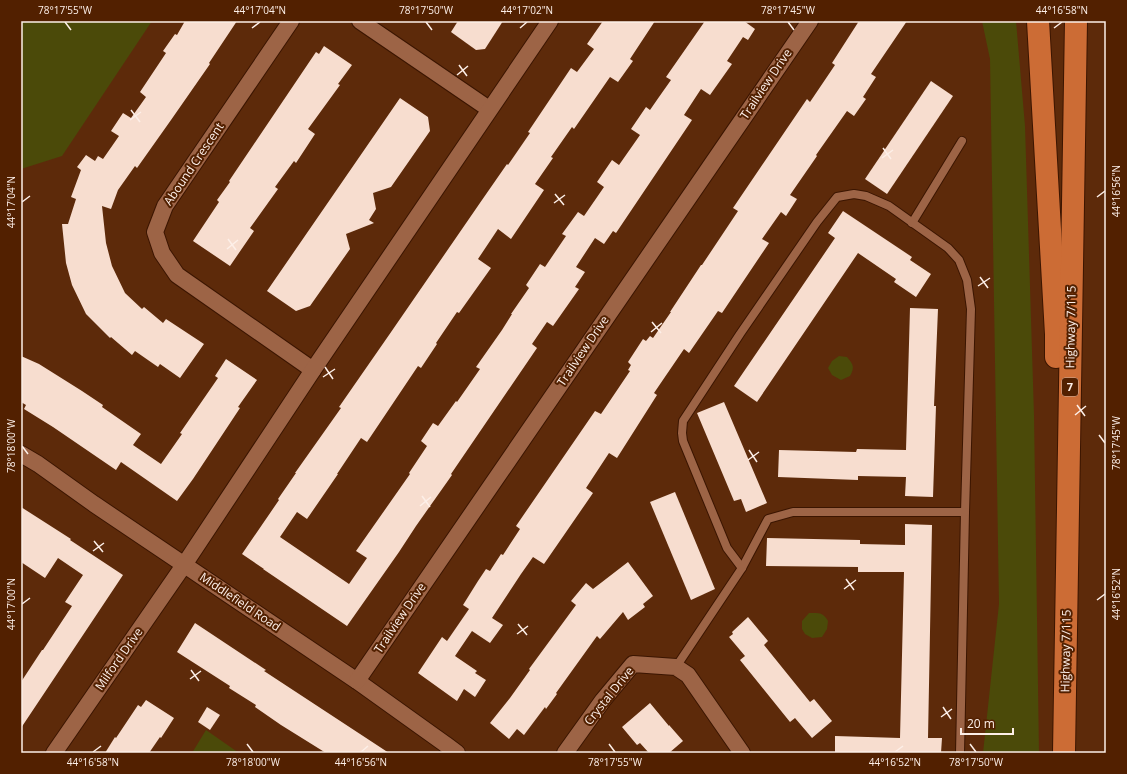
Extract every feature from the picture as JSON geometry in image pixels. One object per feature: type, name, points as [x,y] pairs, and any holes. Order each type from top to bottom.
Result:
[{"type":"highway","points":[[1038,21],[1056,334],[1053,514],[1067,612]]},
{"type":"highway","name":"Highway 7/115","points":[[1064,753],[1076,21]]},
{"type":"street","name":"Abound Crescent","points":[[291,21],[165,206],[155,232],[162,253],[177,275],[313,370]]},
{"type":"street","points":[[360,21],[489,109]]},
{"type":"street","points":[[184,565],[313,370],[550,21]]},
{"type":"street","name":"Trailview Drive","points":[[357,681],[810,21]]},
{"type":"street","name":"Middlefield Road","points":[[21,454],[38,464],[94,504],[357,681],[457,753]]},
{"type":"street","name":"Milford Drive","points":[[54,753],[184,565]]},
{"type":"street","name":"Crystal Drive","points":[[565,753],[603,700],[633,664],[676,667]]},
{"type":"street","points":[[676,667],[688,676],[742,753]]},
{"type":"lane","points":[[912,223],[962,141]]},
{"type":"lane","points":[[742,568],[727,548],[683,442],[683,421],[799,248],[837,197],[854,194],[866,196],[888,206],[948,248],[959,260],[967,280],[971,309],[960,753]]},
{"type":"lane","points":[[676,667],[742,568],[768,519],[794,512],[965,512]]},
{"type":"shaded area","points":[[21,21],[152,21],[62,156],[21,169]]},
{"type":"shaded area","points":[[982,21],[1016,21],[1025,126],[1034,415],[1039,753],[983,753],[999,604],[990,59]]},
{"type":"shaded area","points":[[839,356],[847,357],[853,368],[850,376],[841,380],[832,375],[828,368],[832,361]]},
{"type":"shaded area","points":[[809,613],[820,614],[828,621],[827,629],[822,637],[812,638],[805,634],[802,629],[802,621]]},
{"type":"shaded area","points":[[206,730],[239,753],[192,753]]},
{"type":"building","points":[[185,21],[237,21],[209,63],[210,64],[171,120],[137,168],[135,166],[118,190],[111,209],[102,206],[106,243],[112,266],[125,293],[142,309],[144,307],[163,323],[166,319],[204,344],[180,378],[160,364],[158,367],[135,351],[132,355],[111,337],[110,338],[86,314],[72,285],[66,263],[62,224],[68,224],[76,199],[71,197],[81,170],[77,167],[86,155],[95,161],[98,156],[103,159],[119,136],[111,131],[123,113],[131,118],[146,97],[140,92],[166,53],[163,51],[175,34],[177,35]]},
{"type":"building","points":[[458,21],[503,21],[485,49],[476,50],[451,32]]},
{"type":"building","points":[[603,21],[655,21],[630,59],[633,61],[618,82],[610,77],[574,129],[572,127],[551,157],[553,158],[535,184],[544,190],[511,239],[498,229],[478,259],[491,268],[459,313],[457,312],[421,368],[418,366],[367,442],[361,438],[307,519],[297,512],[280,537],[349,584],[367,558],[356,551],[410,474],[409,473],[427,446],[421,441],[433,423],[438,426],[480,369],[476,367],[529,288],[526,285],[540,264],[545,267],[566,236],[562,234],[578,212],[584,216],[604,187],[597,182],[612,160],[619,165],[640,135],[631,129],[646,107],[650,110],[671,80],[666,77],[705,21],[744,21],[755,29],[748,40],[743,37],[727,61],[732,64],[710,95],[701,89],[684,115],[692,120],[616,233],[613,231],[604,244],[595,238],[576,267],[585,272],[575,287],[579,289],[553,326],[547,322],[532,344],[537,348],[451,474],[452,475],[347,626],[242,554],[279,500],[278,499],[295,473],[341,408],[339,407],[530,133],[528,132],[571,68],[577,72],[594,49],[587,44]]},
{"type":"building","points":[[859,21],[907,21],[871,74],[876,77],[863,97],[866,99],[854,116],[847,111],[816,155],[817,156],[790,195],[797,199],[786,216],[781,212],[762,239],[769,243],[722,313],[718,311],[689,353],[684,349],[654,393],[657,395],[617,458],[609,453],[586,488],[593,493],[544,564],[533,557],[521,574],[492,618],[503,625],[490,643],[472,631],[455,656],[477,671],[475,673],[486,680],[475,697],[464,689],[457,701],[418,673],[442,637],[447,641],[469,609],[463,605],[478,581],[486,569],[490,571],[501,554],[503,555],[520,529],[516,526],[595,411],[601,414],[630,371],[628,370],[631,365],[628,362],[643,339],[646,341],[650,336],[653,338],[671,312],[738,211],[733,208],[807,99],[810,102],[835,65],[832,63]]},
{"type":"building","points":[[324,46],[352,65],[338,84],[340,85],[308,129],[315,134],[296,163],[294,161],[275,187],[278,189],[250,228],[254,231],[230,266],[193,241],[219,202],[217,200],[230,182],[229,181],[316,52],[319,54]]},
{"type":"building","points":[[931,81],[953,96],[887,194],[865,179]]},
{"type":"building","points":[[400,98],[428,117],[430,131],[391,187],[373,193],[376,209],[369,220],[374,223],[346,234],[350,249],[310,306],[296,311],[267,291]]},
{"type":"building","points":[[843,211],[912,257],[910,260],[931,274],[916,297],[894,282],[896,279],[858,253],[757,402],[734,386],[835,238],[828,233]]},
{"type":"building","points":[[910,308],[938,309],[934,406],[936,406],[933,497],[905,496],[906,477],[858,476],[858,480],[778,477],[779,450],[856,452],[857,449],[906,450]]},
{"type":"building","points":[[21,356],[39,364],[82,391],[141,434],[133,445],[161,464],[182,434],[180,433],[218,378],[215,376],[226,359],[257,380],[238,407],[240,408],[177,501],[121,462],[116,470],[24,409],[26,405],[21,402]]},
{"type":"building","points":[[724,402],[767,503],[746,512],[741,499],[734,501],[697,413]]},
{"type":"building","points":[[675,492],[715,589],[691,600],[650,502]]},
{"type":"building","points":[[21,507],[123,575],[21,728],[21,682],[72,606],[65,602],[83,575],[58,558],[45,578],[21,562]]},
{"type":"building","points":[[905,524],[932,525],[928,738],[942,738],[941,753],[835,753],[835,736],[900,738],[904,572],[858,572],[858,567],[766,566],[767,538],[860,540],[860,544],[905,545]]},
{"type":"building","points":[[628,562],[653,596],[643,604],[645,607],[628,620],[623,612],[600,639],[597,636],[546,709],[545,707],[524,735],[517,729],[509,739],[490,723],[510,698],[530,670],[529,669],[576,605],[571,601],[586,583],[593,589]]},
{"type":"building","points":[[748,617],[768,641],[764,645],[810,702],[814,699],[832,721],[812,738],[795,718],[790,722],[740,660],[745,656],[729,637],[733,634],[732,632]]},
{"type":"building","points":[[195,623],[266,670],[264,671],[389,753],[326,753],[281,725],[255,707],[256,705],[229,688],[230,686],[177,652]]},
{"type":"building","points":[[146,700],[174,718],[161,738],[160,737],[149,753],[105,753],[138,705],[141,707]]},
{"type":"building","points":[[650,703],[683,741],[669,753],[649,753],[640,743],[637,745],[622,727]]},
{"type":"building","points":[[207,707],[220,715],[210,730],[198,722]]}]
